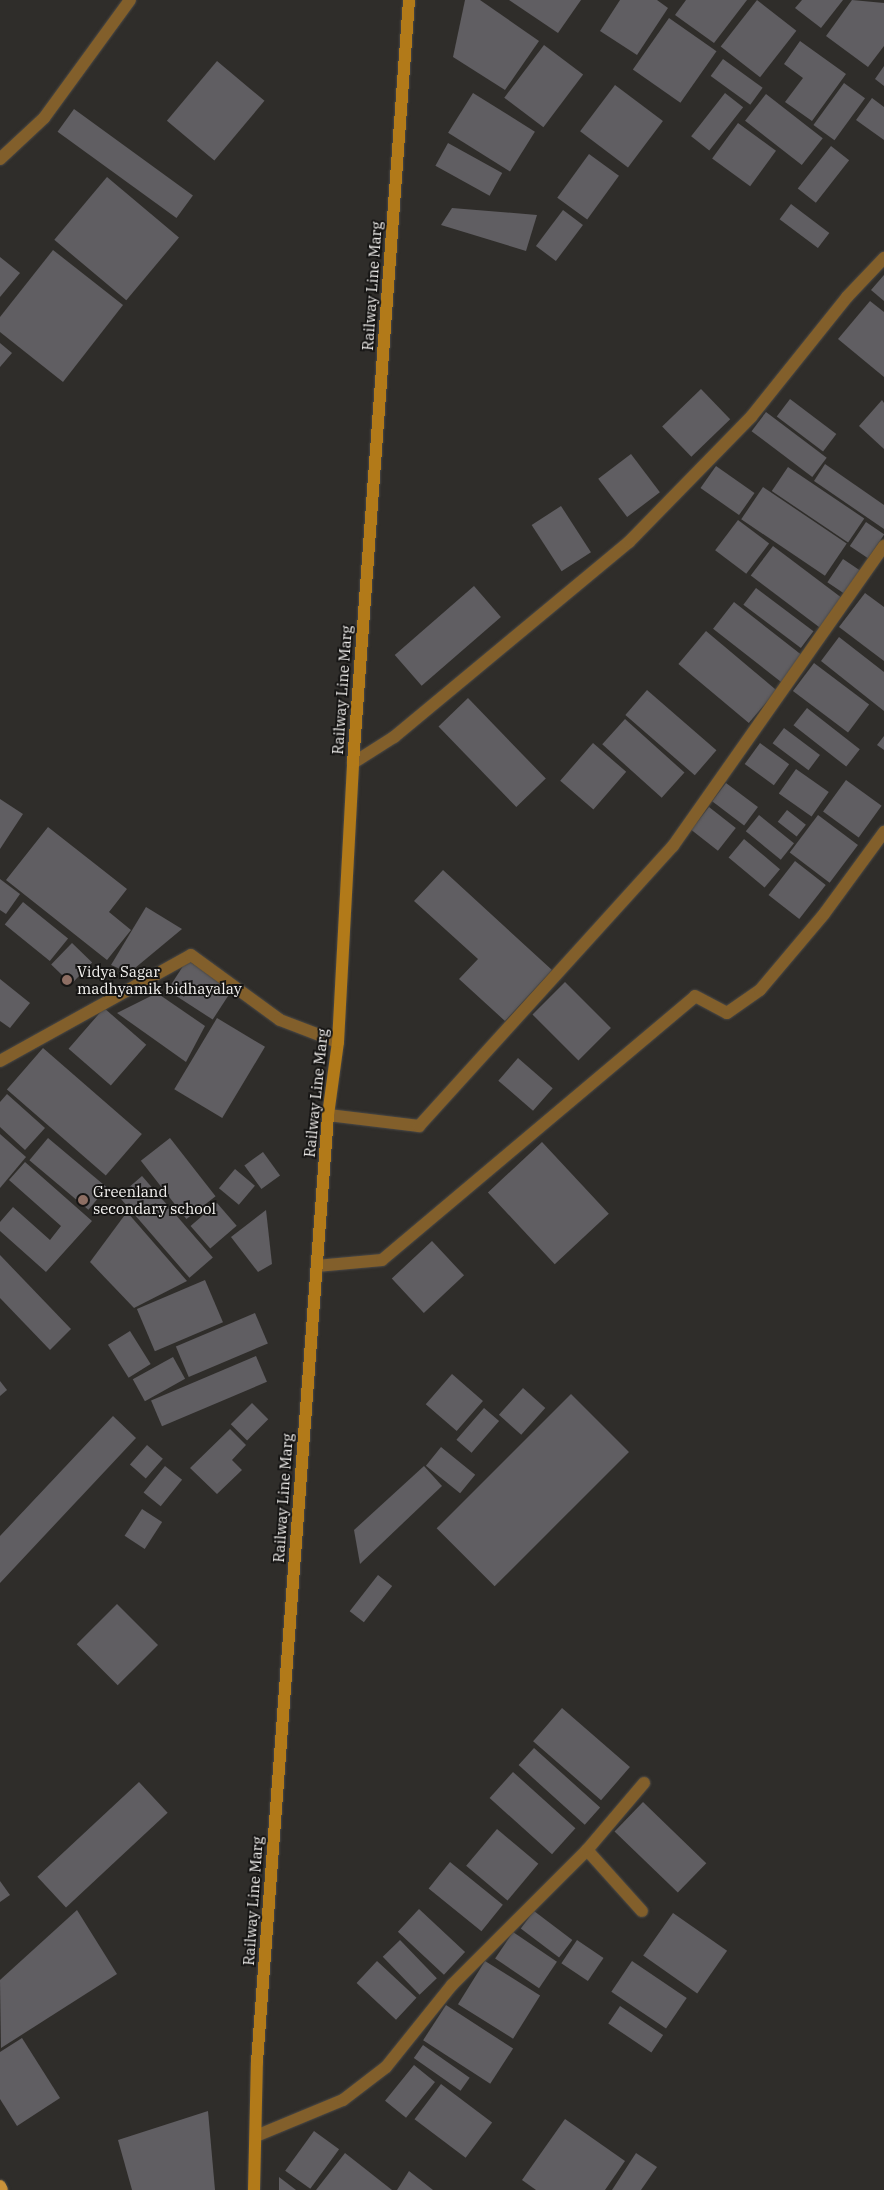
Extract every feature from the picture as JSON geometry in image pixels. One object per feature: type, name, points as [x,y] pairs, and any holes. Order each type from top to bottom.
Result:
[{"type":"main road","name":"Railway Line Marg","points":[[254,2190],[257,2062],[328,1115],[338,1042],[353,763],[409,0]]},
{"type":"main road","points":[[0,2186],[2,2190]]},
{"type":"street","points":[[0,159],[44,118],[130,0]]},
{"type":"street","points":[[353,763],[394,737],[629,542],[751,417],[847,297],[884,258]]},
{"type":"street","points":[[328,1115],[419,1126],[674,846],[884,546]]},
{"type":"street","points":[[317,1266],[382,1260],[695,996],[726,1013],[760,990],[824,914],[884,832]]},
{"type":"street","points":[[0,1061],[191,955],[280,1020],[338,1042]]},
{"type":"street","points":[[256,2136],[343,2100],[386,2067],[452,1985],[587,1850],[644,1783]]},
{"type":"street","points":[[587,1850],[642,1912]]},
{"type":"building","points":[[465,0],[480,0],[539,41],[505,90],[453,57]]},
{"type":"building","points":[[509,0],[581,0],[558,33]]},
{"type":"building","points":[[620,0],[657,0],[668,8],[637,55],[600,31]]},
{"type":"building","points":[[686,0],[747,0],[714,43],[675,15]]},
{"type":"building","points":[[757,0],[796,31],[760,77],[721,46]]},
{"type":"building","points":[[802,0],[843,0],[821,28],[795,8]]},
{"type":"building","points":[[852,0],[884,3],[884,46],[868,67],[826,36]]},
{"type":"building","points":[[669,18],[717,51],[680,103],[633,70]]},
{"type":"building","points":[[800,41],[846,74],[812,121],[785,102],[803,78],[784,64]]},
{"type":"building","points":[[544,45],[583,74],[543,127],[504,98]]},
{"type":"building","points":[[723,59],[763,88],[750,105],[711,76]]},
{"type":"building","points":[[217,61],[264,101],[214,161],[167,121]]},
{"type":"building","points":[[884,66],[884,86],[875,79]]},
{"type":"building","points":[[844,83],[865,98],[834,140],[813,125]]},
{"type":"building","points":[[615,85],[663,121],[628,167],[580,131]]},
{"type":"building","points":[[473,93],[535,132],[510,172],[448,133]]},
{"type":"building","points":[[725,93],[743,107],[709,151],[691,136]]},
{"type":"building","points":[[766,94],[823,138],[802,165],[745,121]]},
{"type":"building","points":[[872,98],[884,107],[884,140],[856,120]]},
{"type":"building","points":[[74,109],[193,195],[176,218],[58,132]]},
{"type":"building","points":[[738,123],[776,151],[750,186],[712,159]]},
{"type":"building","points":[[448,143],[502,173],[490,196],[435,166]]},
{"type":"building","points":[[831,146],[849,160],[816,203],[798,189]]},
{"type":"building","points":[[589,154],[619,176],[587,219],[557,198]]},
{"type":"building","points":[[107,177],[179,237],[126,300],[54,240]]},
{"type":"building","points":[[791,204],[829,233],[818,248],[780,219]]},
{"type":"building","points":[[452,208],[537,215],[526,251],[441,225]]},
{"type":"building","points":[[563,210],[583,225],[556,261],[536,246]]},
{"type":"building","points":[[53,250],[123,305],[63,382],[0,332],[0,317]]},
{"type":"building","points":[[0,257],[20,273],[0,297]]},
{"type":"building","points":[[884,275],[884,301],[871,290]]},
{"type":"building","points":[[870,301],[884,312],[884,377],[838,339]]},
{"type":"building","points":[[0,343],[12,353],[0,367]]},
{"type":"building","points":[[701,389],[730,419],[691,457],[662,427]]},
{"type":"building","points":[[790,399],[836,434],[823,451],[777,417]]},
{"type":"building","points":[[882,400],[884,403],[884,449],[859,426]]},
{"type":"building","points":[[766,412],[827,458],[812,477],[752,431]]},
{"type":"building","points":[[631,454],[660,492],[627,517],[598,479]]},
{"type":"building","points":[[825,464],[884,505],[884,529],[814,481]]},
{"type":"building","points":[[716,466],[755,493],[739,515],[701,488]]},
{"type":"building","points":[[788,467],[864,518],[848,542],[772,491]]},
{"type":"building","points":[[763,487],[847,543],[825,576],[741,519]]},
{"type":"building","points":[[561,506],[591,552],[562,571],[532,525]]},
{"type":"building","points":[[738,520],[769,543],[746,574],[715,550]]},
{"type":"building","points":[[866,522],[884,534],[868,558],[850,546]]},
{"type":"building","points":[[773,546],[843,599],[821,629],[751,576]]},
{"type":"building","points":[[843,559],[861,571],[846,595],[827,582]]},
{"type":"building","points":[[474,586],[501,617],[422,686],[395,655]]},
{"type":"building","points":[[756,588],[814,631],[801,648],[743,605]]},
{"type":"building","points":[[865,593],[884,607],[884,661],[839,627]]},
{"type":"building","points":[[734,602],[806,659],[786,685],[713,629]]},
{"type":"building","points":[[706,631],[776,690],[749,723],[678,664]]},
{"type":"building","points":[[839,637],[884,672],[884,711],[821,661]]},
{"type":"building","points":[[814,663],[869,705],[848,732],[793,691]]},
{"type":"building","points":[[647,690],[716,750],[695,775],[625,715]]},
{"type":"building","points":[[468,698],[546,779],[516,807],[439,726]]},
{"type":"building","points":[[807,708],[860,749],[846,767],[793,725]]},
{"type":"building","points":[[625,719],[684,773],[662,798],[602,744]]},
{"type":"building","points":[[784,728],[820,755],[809,770],[773,743]]},
{"type":"building","points":[[884,736],[884,750],[877,745]]},
{"type":"building","points":[[593,743],[626,772],[593,810],[560,781]]},
{"type":"building","points":[[760,743],[789,764],[774,785],[745,764]]},
{"type":"building","points":[[796,769],[829,792],[812,817],[779,794]]},
{"type":"building","points":[[846,780],[882,806],[859,837],[823,812]]},
{"type":"building","points":[[726,783],[758,807],[744,825],[712,801]]},
{"type":"building","points":[[0,799],[23,814],[0,849]]},
{"type":"building","points":[[709,807],[736,828],[718,851],[691,830]]},
{"type":"building","points":[[787,810],[806,825],[797,837],[778,822]]},
{"type":"building","points":[[759,815],[794,843],[781,860],[746,831]]},
{"type":"building","points":[[818,815],[858,845],[830,883],[790,853]]},
{"type":"building","points":[[48,827],[127,889],[109,912],[131,930],[107,960],[6,880]]},
{"type":"building","points":[[744,839],[780,869],[765,888],[729,857]]},
{"type":"building","points":[[795,861],[826,885],[799,919],[769,895]]},
{"type":"building","points":[[443,870],[552,970],[505,1021],[459,979],[478,959],[414,901]]},
{"type":"building","points":[[0,879],[20,894],[6,914],[0,910]]},
{"type":"building","points":[[23,902],[68,939],[50,961],[5,925]]},
{"type":"building","points":[[146,907],[182,929],[129,973],[111,965]]},
{"type":"building","points":[[72,943],[92,962],[71,984],[51,965]]},
{"type":"building","points":[[187,960],[232,989],[213,1020],[167,990]]},
{"type":"building","points":[[0,979],[30,1003],[10,1028],[0,1021]]},
{"type":"building","points":[[565,982],[611,1028],[578,1060],[532,1015]]},
{"type":"building","points":[[157,993],[205,1026],[186,1062],[117,1013]]},
{"type":"building","points":[[104,1008],[146,1045],[111,1085],[69,1049]]},
{"type":"building","points":[[217,1018],[265,1047],[222,1118],[174,1089]]},
{"type":"building","points":[[43,1048],[142,1134],[106,1175],[7,1090]]},
{"type":"building","points":[[518,1058],[553,1088],[533,1111],[498,1081]]},
{"type":"building","points":[[7,1094],[45,1128],[25,1150],[0,1127],[0,1102]]},
{"type":"building","points":[[0,1134],[26,1157],[0,1188]]},
{"type":"building","points":[[48,1138],[107,1187],[88,1210],[29,1160]]},
{"type":"building","points":[[170,1138],[216,1196],[186,1219],[141,1161]]},
{"type":"building","points":[[542,1142],[609,1214],[555,1264],[488,1192]]},
{"type":"building","points":[[263,1152],[280,1175],[261,1189],[244,1166]]},
{"type":"building","points":[[25,1162],[92,1221],[46,1272],[0,1231],[0,1222],[13,1207],[50,1240],[61,1226],[9,1180]]},
{"type":"building","points":[[235,1169],[255,1186],[239,1205],[219,1188]]},
{"type":"building","points":[[142,1176],[213,1258],[189,1278],[119,1196]]},
{"type":"building","points":[[217,1203],[237,1226],[210,1249],[191,1226]]},
{"type":"building","points":[[266,1210],[272,1264],[258,1272],[231,1237]]},
{"type":"building","points":[[127,1212],[187,1281],[134,1308],[90,1262]]},
{"type":"building","points":[[432,1241],[464,1275],[424,1313],[392,1279]]},
{"type":"building","points":[[0,1255],[71,1329],[50,1350],[0,1298]]},
{"type":"building","points":[[205,1280],[223,1322],[155,1351],[137,1309]]},
{"type":"building","points":[[255,1313],[268,1343],[189,1377],[176,1347]]},
{"type":"building","points":[[130,1331],[151,1364],[129,1378],[108,1345]]},
{"type":"building","points":[[256,1356],[267,1382],[162,1426],[151,1401]]},
{"type":"building","points":[[173,1357],[185,1379],[145,1401],[133,1379]]},
{"type":"building","points":[[452,1374],[483,1401],[457,1431],[426,1404]]},
{"type":"building","points":[[0,1381],[7,1390],[0,1396]]},
{"type":"building","points":[[523,1388],[545,1408],[521,1435],[499,1415]]},
{"type":"building","points":[[571,1394],[629,1452],[495,1586],[437,1528]]},
{"type":"building","points":[[252,1403],[268,1419],[247,1440],[231,1424]]},
{"type":"building","points":[[484,1408],[499,1421],[472,1453],[456,1440]]},
{"type":"building","points":[[113,1416],[136,1438],[0,1583],[0,1536]]},
{"type":"building","points":[[230,1429],[246,1445],[232,1460],[242,1470],[217,1494],[190,1468]]},
{"type":"building","points":[[147,1445],[163,1459],[146,1478],[130,1465]]},
{"type":"building","points":[[441,1447],[475,1475],[460,1493],[426,1466]]},
{"type":"building","points":[[165,1466],[182,1480],[161,1506],[144,1492]]},
{"type":"building","points":[[424,1466],[442,1486],[360,1564],[354,1530]]},
{"type":"building","points":[[142,1509],[162,1522],[145,1549],[125,1536]]},
{"type":"building","points":[[378,1575],[392,1586],[364,1622],[350,1611]]},
{"type":"building","points":[[117,1604],[158,1645],[118,1685],[77,1644]]},
{"type":"building","points":[[562,1708],[630,1767],[601,1800],[533,1741]]},
{"type":"building","points":[[534,1748],[600,1808],[585,1825],[519,1765]]},
{"type":"building","points":[[513,1772],[575,1828],[552,1854],[490,1798]]},
{"type":"building","points":[[139,1782],[168,1813],[66,1908],[37,1877]]},
{"type":"building","points":[[643,1802],[706,1863],[678,1893],[615,1831]]},
{"type":"building","points":[[497,1829],[538,1864],[508,1900],[466,1866]]},
{"type":"building","points":[[450,1862],[503,1905],[481,1931],[429,1888]]},
{"type":"building","points":[[0,1881],[10,1895],[0,1902]]},
{"type":"building","points":[[419,1909],[465,1952],[444,1975],[398,1932]]},
{"type":"building","points":[[77,1910],[117,1974],[1,2048],[0,1980]]},
{"type":"building","points":[[534,1911],[572,1940],[559,1957],[521,1929]]},
{"type":"building","points":[[673,1913],[727,1951],[697,1993],[643,1956]]},
{"type":"building","points":[[513,1932],[557,1962],[539,1988],[495,1959]]},
{"type":"building","points":[[400,1940],[437,1978],[420,1995],[383,1957]]},
{"type":"building","points":[[577,1940],[604,1958],[588,1981],[561,1963]]},
{"type":"building","points":[[377,1961],[416,1998],[396,2020],[357,1983]]},
{"type":"building","points":[[485,1961],[540,1995],[513,2039],[458,2004]]},
{"type":"building","points":[[632,1961],[687,1998],[666,2029],[611,1992]]},
{"type":"building","points":[[446,2005],[513,2049],[490,2084],[423,2040]]},
{"type":"building","points":[[620,2006],[663,2035],[651,2052],[608,2023]]},
{"type":"building","points":[[22,2038],[60,2098],[17,2126],[0,2099],[0,2052]]},
{"type":"building","points":[[423,2045],[470,2078],[461,2091],[414,2058]]},
{"type":"building","points":[[414,2065],[435,2082],[406,2118],[385,2101]]},
{"type":"building","points":[[441,2084],[492,2123],[466,2158],[415,2119]]},
{"type":"building","points":[[208,2111],[215,2190],[132,2190],[118,2140]]},
{"type":"building","points":[[565,2119],[625,2161],[605,2190],[536,2190],[522,2180]]},
{"type":"building","points":[[314,2131],[339,2149],[310,2189],[285,2171]]},
{"type":"building","points":[[345,2153],[392,2190],[316,2190]]},
{"type":"building","points":[[636,2153],[657,2167],[641,2190],[612,2190]]},
{"type":"building","points":[[409,2171],[433,2190],[397,2190]]},
{"type":"building","points":[[279,2177],[296,2190],[279,2190]]},
{"type":"place","name":"Vidya Sagar madhyamik bidhayalay","points":[[67,980]]},
{"type":"place","name":"Greenland secondary school","points":[[83,1200]]}]
